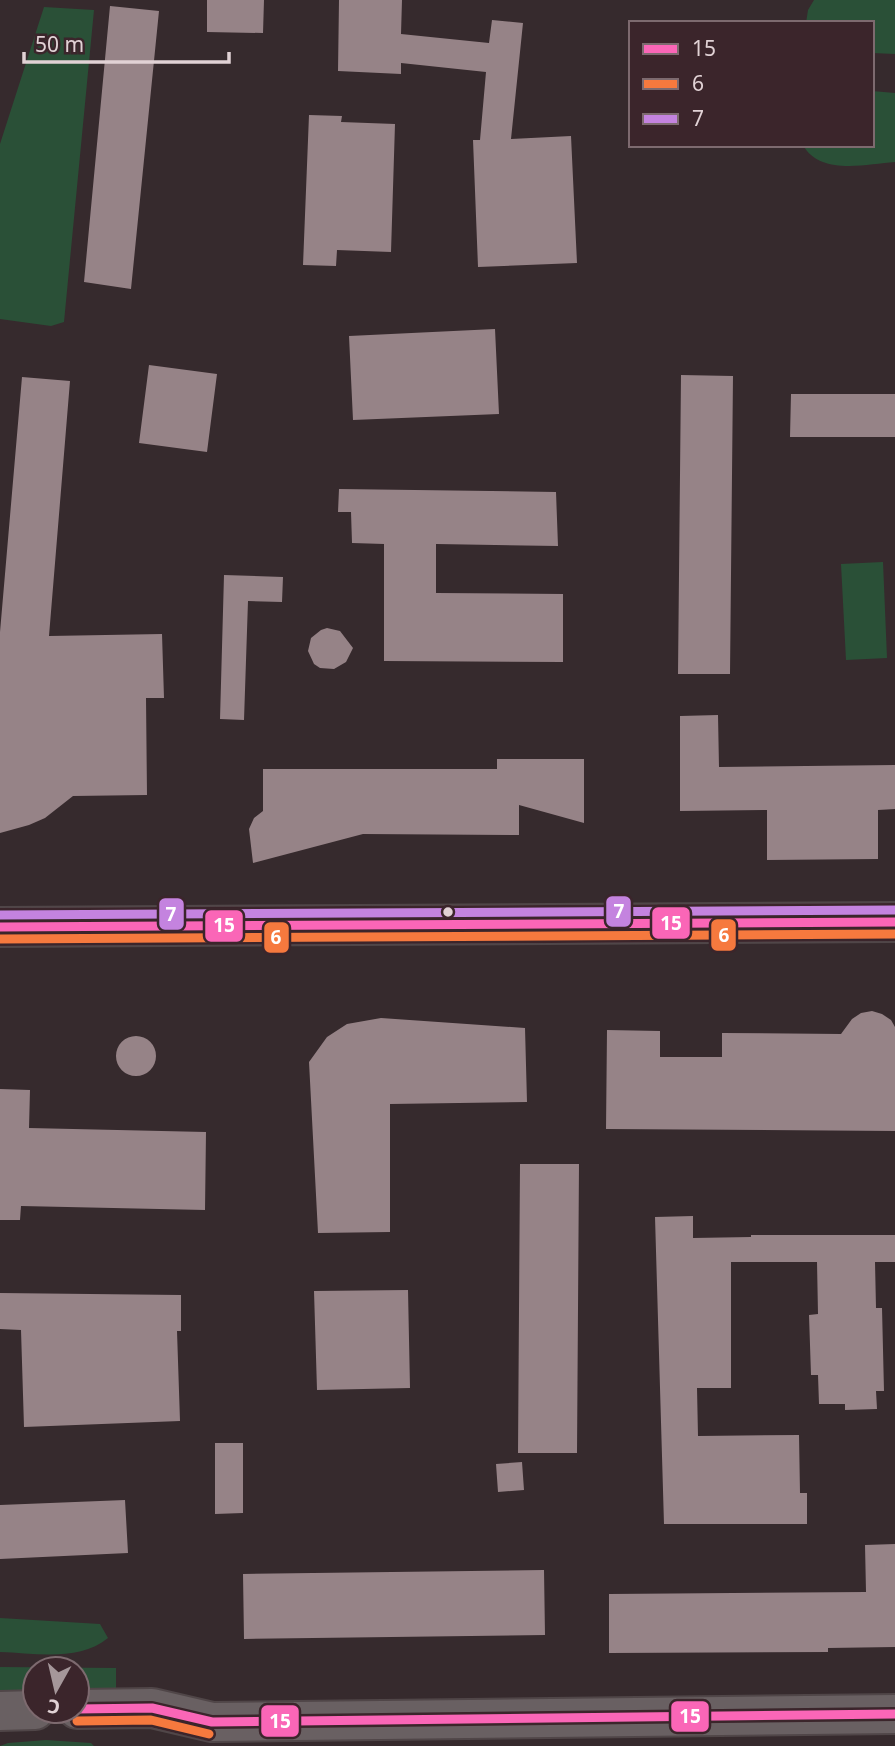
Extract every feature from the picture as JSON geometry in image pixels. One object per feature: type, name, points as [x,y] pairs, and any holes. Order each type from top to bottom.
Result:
[{"type":"main road","points":[[0,927],[895,922]]},
{"type":"street","points":[[91,1709],[152,1708],[211,1734],[895,1714]]},
{"type":"street","points":[[0,1711],[21,1710]]},
{"type":"green space","points":[[814,0],[895,0],[895,54],[874,53],[874,21],[806,21],[808,10]]},
{"type":"green space","points":[[44,7],[94,10],[64,322],[51,326],[0,319],[0,144]]},
{"type":"green space","points":[[874,91],[895,93],[895,162],[858,166],[832,165],[811,155],[805,147],[874,147]]},
{"type":"green space","points":[[883,562],[887,658],[846,660],[841,564]]},
{"type":"green space","points":[[0,1618],[100,1624],[108,1638],[96,1646],[70,1653],[0,1652]]},
{"type":"green space","points":[[0,1667],[21,1667],[21,1693],[0,1692]]},
{"type":"green space","points":[[91,1668],[116,1668],[116,1693],[91,1693]]},
{"type":"green space","points":[[46,1740],[91,1743],[94,1746],[0,1746]]},
{"type":"building","points":[[207,0],[264,0],[263,33],[207,32]]},
{"type":"building","points":[[339,0],[402,0],[401,34],[489,43],[492,20],[523,23],[511,139],[571,136],[577,263],[478,267],[473,140],[480,140],[486,72],[401,63],[401,74],[338,71]]},
{"type":"building","points":[[110,6],[159,11],[131,289],[84,282]]},
{"type":"building","points":[[309,115],[342,116],[341,122],[395,124],[391,252],[337,250],[336,266],[303,265]]},
{"type":"building","points":[[495,329],[499,414],[353,420],[349,336]]},
{"type":"building","points":[[149,365],[217,374],[207,452],[139,443]]},
{"type":"building","points":[[681,375],[733,376],[730,674],[678,674]]},
{"type":"building","points":[[22,377],[70,381],[49,636],[162,634],[164,698],[146,698],[147,795],[73,796],[45,818],[0,833],[0,632]]},
{"type":"building","points":[[791,394],[895,394],[895,437],[790,437]]},
{"type":"building","points":[[339,489],[556,492],[558,546],[436,544],[436,593],[563,594],[563,662],[384,661],[384,544],[352,543],[351,512],[338,512]]},
{"type":"building","points":[[224,575],[283,577],[282,602],[248,601],[244,720],[220,719]]},
{"type":"building","points":[[327,628],[340,631],[353,648],[346,662],[334,669],[320,668],[314,664],[308,651],[311,638]]},
{"type":"building","points":[[718,715],[719,767],[895,765],[895,809],[878,810],[878,859],[767,860],[767,810],[680,811],[680,716]]},
{"type":"building","points":[[497,759],[584,759],[584,823],[519,805],[519,835],[363,834],[253,863],[249,829],[254,818],[263,811],[263,769],[497,769]]},
{"type":"building","points":[[872,1011],[891,1020],[895,1027],[895,1131],[606,1129],[607,1030],[660,1031],[660,1057],[722,1057],[722,1033],[841,1034],[852,1019],[861,1013]]},
{"type":"building","points":[[381,1018],[525,1028],[527,1102],[390,1104],[390,1232],[318,1233],[309,1062],[327,1037],[347,1024]]},
{"type":"building","points":[[136,1036],[144,1037],[150,1042],[155,1048],[155,1064],[150,1070],[144,1075],[136,1076],[128,1075],[122,1070],[117,1064],[116,1056],[117,1048],[122,1042],[128,1037]]},
{"type":"building","points":[[0,1089],[30,1090],[29,1128],[206,1132],[205,1210],[21,1206],[20,1220],[0,1220]]},
{"type":"building","points":[[520,1164],[579,1164],[577,1453],[518,1453]]},
{"type":"building","points":[[693,1216],[693,1238],[751,1235],[895,1235],[895,1262],[875,1262],[876,1308],[882,1308],[884,1391],[876,1391],[877,1409],[845,1410],[845,1404],[819,1404],[818,1375],[811,1375],[809,1315],[818,1314],[817,1262],[731,1262],[731,1388],[697,1388],[698,1436],[799,1435],[800,1493],[807,1493],[807,1524],[664,1524],[655,1217]]},
{"type":"building","points":[[408,1290],[410,1388],[317,1390],[314,1291]]},
{"type":"building","points":[[0,1293],[181,1295],[181,1331],[177,1331],[180,1421],[24,1427],[21,1330],[0,1329]]},
{"type":"building","points":[[215,1443],[243,1443],[243,1513],[215,1514]]},
{"type":"building","points":[[522,1462],[524,1490],[498,1492],[496,1464]]},
{"type":"building","points":[[125,1500],[128,1553],[0,1559],[0,1505]]},
{"type":"building","points":[[895,1544],[895,1647],[828,1648],[828,1652],[609,1653],[609,1594],[866,1592],[865,1545]]},
{"type":"building","points":[[544,1570],[545,1635],[244,1639],[243,1574]]},
{"type":"transit line","name":"7","points":[[0,915],[895,910]]},
{"type":"transit line","name":"15","points":[[0,927],[895,922]]},
{"type":"transit line","name":"6","points":[[0,939],[895,934]]},
{"type":"transit line","name":"15","points":[[91,1709],[152,1708],[212,1722],[895,1714]]},
{"type":"transit line","name":"6","points":[[91,1721],[151,1720],[209,1734]]}]
